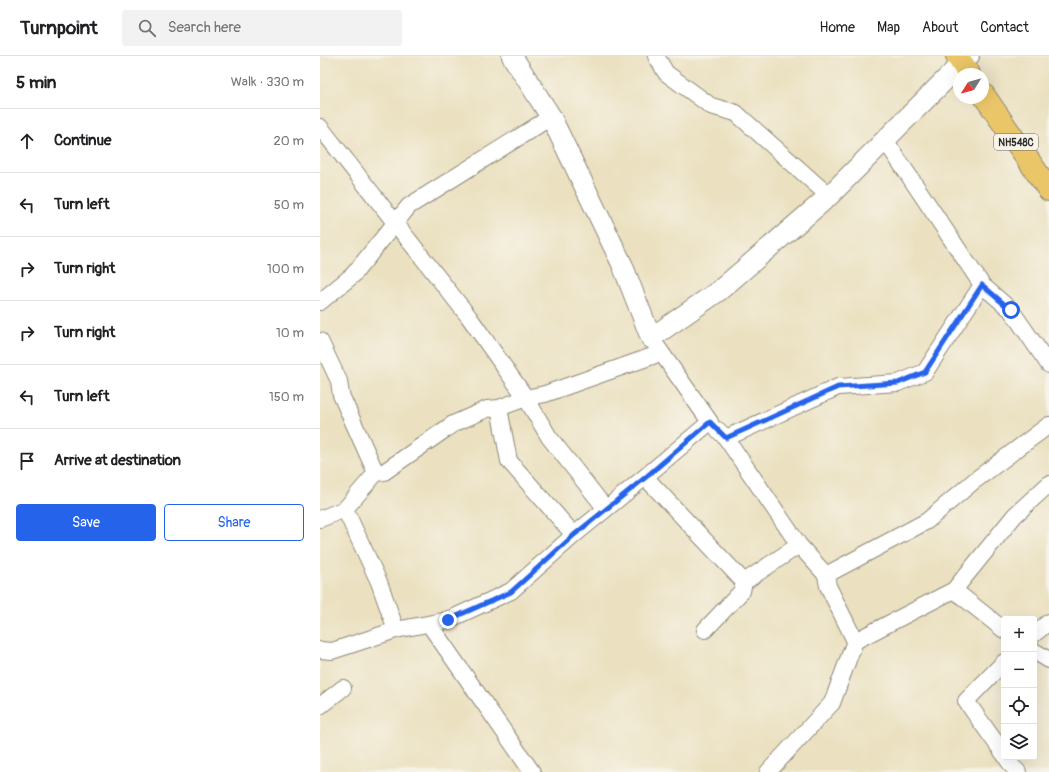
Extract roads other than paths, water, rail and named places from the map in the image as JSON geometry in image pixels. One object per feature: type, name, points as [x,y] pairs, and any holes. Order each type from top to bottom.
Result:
[{"type":"highway","name":"NH548C","points":[[989,103],[1049,190]]},
{"type":"street","points":[[512,56],[552,117],[622,264],[656,345],[710,422],[726,438],[799,546],[826,575],[828,586],[855,641]]},
{"type":"street","points":[[656,56],[666,73],[711,106],[736,113],[829,196]]},
{"type":"street","points":[[320,519],[345,509],[376,474],[384,472],[453,424],[487,409],[499,408],[526,398],[545,394],[656,345],[829,196],[964,62]]},
{"type":"street","points":[[320,302],[353,275],[396,224],[409,206],[552,117]]},
{"type":"street","points":[[320,127],[469,317],[526,398],[549,437],[606,509]]},
{"type":"street","points":[[885,140],[982,285],[1011,310],[1049,365]]},
{"type":"street","points":[[726,438],[838,387],[898,383],[925,372],[982,285]]},
{"type":"street","points":[[320,341],[339,381],[341,395],[376,474]]},
{"type":"street","points":[[499,408],[509,461],[574,535]]},
{"type":"street","points":[[320,650],[332,651],[396,630],[448,620],[511,592],[574,535],[646,477],[710,422]]},
{"type":"street","points":[[826,575],[927,521],[974,481],[1049,425]]},
{"type":"street","points":[[646,477],[744,582]]},
{"type":"street","points":[[768,772],[832,703],[855,641],[954,590],[1015,515],[1049,484]]},
{"type":"street","points":[[345,509],[379,582],[396,630]]},
{"type":"street","points":[[705,630],[742,591],[744,582],[799,546]]},
{"type":"street","points":[[954,590],[1001,628]]},
{"type":"street","points":[[1037,632],[1049,622]]},
{"type":"street","points":[[429,624],[532,772]]},
{"type":"street","points":[[1036,652],[1049,660]]},
{"type":"street","points":[[1001,665],[966,701],[1001,750]]},
{"type":"street","points":[[320,706],[343,688]]},
{"type":"street","points":[[1008,760],[1018,772]]}]
